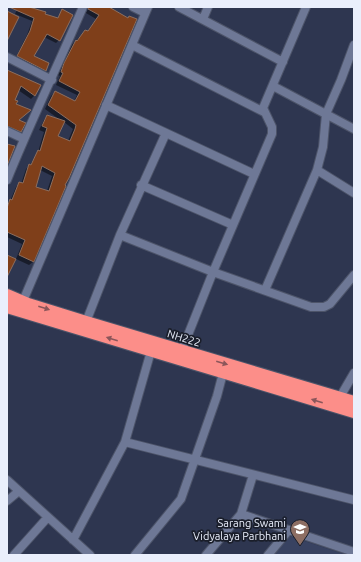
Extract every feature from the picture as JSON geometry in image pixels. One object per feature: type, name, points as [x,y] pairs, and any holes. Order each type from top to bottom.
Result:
[{"type":"highway","name":"NH222","points":[[7,295],[180,355],[223,373],[354,412]]},
{"type":"highway","name":"NH222","points":[[7,307],[151,351],[180,355],[354,402]]},
{"type":"street","points":[[7,180],[83,7]]},
{"type":"street","points":[[23,301],[147,10],[133,7]]},
{"type":"street","points":[[179,7],[283,62]]},
{"type":"street","points":[[203,19],[208,7]]},
{"type":"street","points":[[180,355],[213,272],[272,134],[272,127],[264,112],[264,105],[306,7]]},
{"type":"street","points":[[132,45],[264,112]]},
{"type":"street","points":[[265,290],[317,170],[323,147],[326,114],[351,64],[354,45]]},
{"type":"street","points":[[7,57],[52,80]]},
{"type":"street","points":[[273,86],[354,129]]},
{"type":"street","points":[[106,105],[254,174]]},
{"type":"street","points":[[7,131],[24,139]]},
{"type":"street","points":[[86,322],[141,185],[166,133]]},
{"type":"street","points":[[317,170],[354,192]]},
{"type":"street","points":[[141,185],[233,225]]},
{"type":"street","points":[[120,235],[213,272],[311,306],[324,307],[330,304],[354,275]]},
{"type":"street","points":[[73,540],[125,442],[151,351]]},
{"type":"street","points":[[135,555],[182,499],[217,396],[223,373]]},
{"type":"street","points":[[340,397],[354,373]]},
{"type":"street","points":[[125,442],[195,461],[354,500]]},
{"type":"street","points":[[206,555],[241,514],[254,475]]},
{"type":"street","points":[[7,480],[90,555]]},
{"type":"street","points":[[7,501],[19,491]]},
{"type":"street","points":[[241,514],[354,552]]},
{"type":"street","points":[[14,555],[48,517]]},
{"type":"street","points":[[268,555],[289,530]]},
{"type":"shaded area","name":"Sarang Swami Vidyalaya Parbhani","points":[[289,536],[347,555],[274,555]]},
{"type":"building","points":[[9,7],[29,7],[46,12],[45,14],[58,18],[62,9],[73,15],[60,41],[47,34],[34,56],[49,63],[46,71],[17,56],[30,31],[34,18]]},
{"type":"building","points":[[88,7],[109,7],[128,18],[129,16],[137,19],[65,185],[66,186],[34,262],[19,255],[25,240],[7,232],[7,208],[19,182],[23,183],[29,164],[31,165],[38,150],[40,151],[47,128],[42,126],[47,115],[65,121],[58,136],[70,141],[75,129],[76,125],[48,105],[55,91],[75,101],[80,92],[59,81],[63,73],[61,72],[64,63],[76,40],[77,41],[85,30],[88,31],[99,15],[88,9]],"holes":[[[42,166],[55,173],[49,191],[36,187]]]},
{"type":"building","points":[[7,11],[19,17],[7,41]]},
{"type":"building","points":[[7,70],[41,85],[35,96],[21,86],[15,100],[18,101],[16,104],[31,110],[19,120],[26,123],[21,132],[7,126]]},
{"type":"building","points":[[7,144],[15,146],[7,166]]},
{"type":"building","points":[[7,255],[16,259],[7,277]]},
{"type":"place","name":"Sarang Swami Vidyalaya Parbhani","points":[[300,546]]}]
